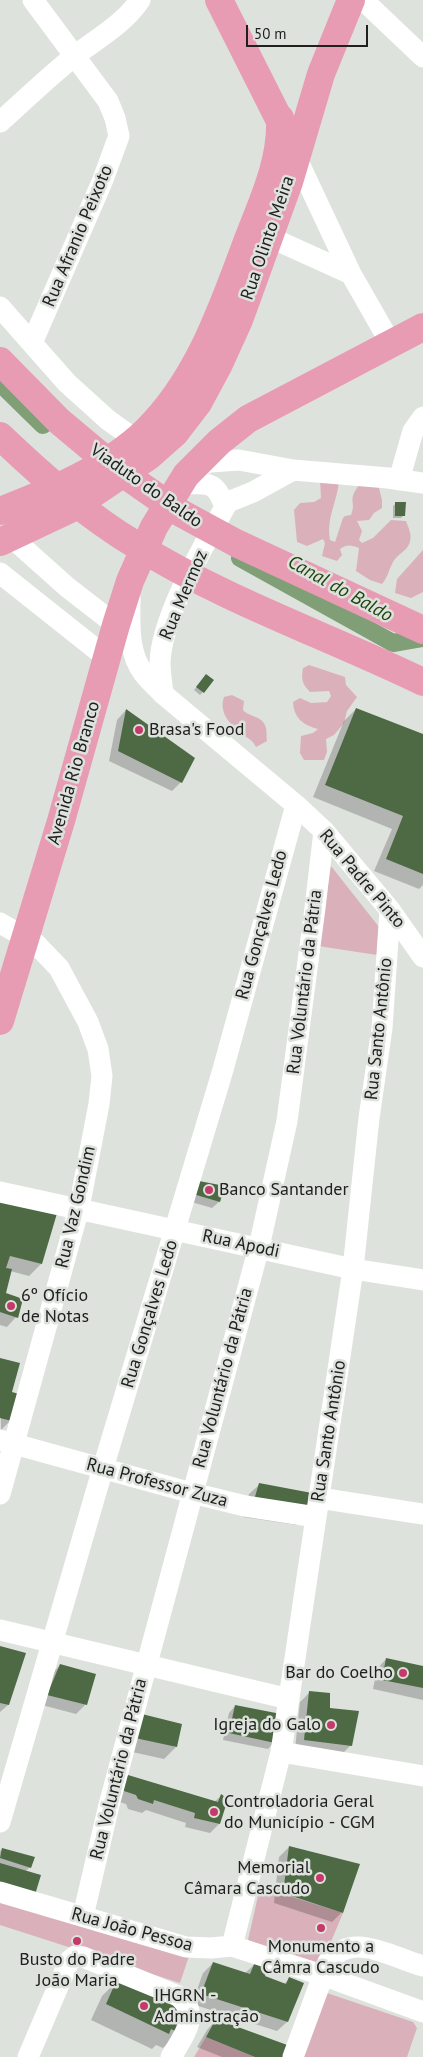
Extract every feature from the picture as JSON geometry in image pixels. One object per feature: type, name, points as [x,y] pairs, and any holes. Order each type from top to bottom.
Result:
[{"type":"main road","points":[[219,0],[280,118],[296,157]]},
{"type":"main road","name":"Rua Olinto Meira","points":[[261,233],[296,157],[321,74],[351,0]]},
{"type":"main road","name":"Rua Olinto Meira","points":[[142,448],[175,433],[198,403],[239,320],[279,152],[281,138],[280,118]]},
{"type":"main road","name":"Avenida Rio Branco","points":[[0,1021],[116,625],[130,581],[154,527],[186,477],[219,442],[248,419],[423,327]]},
{"type":"main road","name":"Viaduto do Baldo","points":[[0,361],[59,421],[114,467],[177,511],[236,543],[423,630]]},
{"type":"main road","points":[[0,436],[31,466],[83,509],[149,553],[221,591],[423,682]]},
{"type":"main road","points":[[0,511],[47,492],[96,467],[142,448]]},
{"type":"main road","points":[[5,540],[70,509],[142,448]]},
{"type":"street","points":[[33,0],[75,56]]},
{"type":"street","points":[[0,122],[75,56],[104,36],[129,14],[140,0]]},
{"type":"street","points":[[363,0],[423,57]]},
{"type":"street","name":"Rua Afranio Peixoto","points":[[32,343],[102,182],[119,136],[118,127],[108,101],[75,56]]},
{"type":"street","points":[[296,157],[351,274],[392,344]]},
{"type":"street","points":[[261,233],[351,274]]},
{"type":"street","points":[[0,307],[66,383],[142,448]]},
{"type":"street","points":[[399,480],[413,431],[423,417]]},
{"type":"street","points":[[186,477],[210,462],[239,460],[293,470],[423,483]]},
{"type":"street","points":[[186,477],[214,487],[220,492],[227,505],[293,470]]},
{"type":"street","name":"Rua Mermoz","points":[[163,694],[160,662],[162,644],[170,617],[203,547],[227,505]]},
{"type":"street","points":[[5,540],[116,625]]},
{"type":"street","points":[[0,573],[107,658]]},
{"type":"street","name":"Rua Mermoz","points":[[130,581],[131,641],[136,659],[144,674],[163,694],[296,805]]},
{"type":"street","points":[[46,609],[67,588]]},
{"type":"street","name":"Rua Padre Pinto","points":[[296,805],[324,831],[390,910],[423,957]]},
{"type":"street","name":"Rua Gonçalves Ledo","points":[[0,1822],[103,1468],[222,1074],[296,805]]},
{"type":"street","name":"Rua Voluntário da Pátria","points":[[82,1916],[146,1665],[259,1248],[287,1121],[324,831]]},
{"type":"street","name":"Rua Santo Antônio","points":[[232,1946],[281,1752],[353,1269],[369,1118],[382,1028],[390,910]]},
{"type":"street","name":"Rua Vaz Gondim","points":[[0,924],[26,937],[40,948],[59,968],[88,1022],[98,1049],[102,1076],[99,1104],[79,1208],[7,1442],[0,1494]]},
{"type":"street","name":"Rua Apodi","points":[[0,1192],[353,1269],[423,1280]]},
{"type":"street","name":"Rua Professor Zuza","points":[[7,1442],[245,1506],[423,1514]]},
{"type":"street","points":[[0,1630],[289,1699]]},
{"type":"street","points":[[281,1752],[423,1776]]},
{"type":"street","name":"Rua João Pessoa","points":[[0,1892],[186,1947],[205,1949],[232,1946],[423,2012]]},
{"type":"street","points":[[292,2057],[328,1962],[341,1948],[352,1946],[374,1949],[423,1966]]},
{"type":"street","points":[[28,2057],[69,1961],[75,1956],[83,1957],[178,1996],[187,2003],[190,2013],[188,2026],[171,2057]]},
{"type":"shaded area","points":[[320,479],[339,479],[331,516],[330,540],[335,542],[343,518],[351,515],[354,494],[360,484],[378,484],[382,500],[382,508],[374,513],[369,520],[357,521],[362,531],[359,540],[362,543],[373,538],[391,520],[406,521],[410,533],[409,544],[395,559],[382,584],[370,580],[356,571],[359,548],[354,546],[343,547],[340,549],[342,555],[337,561],[322,556],[325,543],[323,539],[307,546],[297,542],[294,510],[300,503],[314,502],[321,498]]},
{"type":"shaded area","points":[[423,550],[423,592],[411,598],[395,593],[397,579]]},
{"type":"shaded area","points":[[309,665],[345,677],[346,685],[357,697],[347,711],[344,723],[334,735],[326,739],[327,752],[324,760],[304,760],[300,753],[301,736],[313,733],[318,729],[308,725],[298,717],[295,713],[293,702],[300,698],[311,703],[327,702],[331,696],[329,691],[310,692],[305,686],[302,678],[303,668]]},
{"type":"shaded area","points":[[232,695],[244,701],[243,710],[246,713],[262,721],[266,730],[267,741],[256,747],[231,724],[224,712],[223,702],[224,697]]},
{"type":"shaded area","points":[[331,866],[383,932],[377,955],[318,946]]},
{"type":"shaded area","points":[[260,1887],[343,1913],[320,1968],[248,1940]]},
{"type":"shaded area","points":[[0,1902],[189,1956],[180,1983],[0,1925]]},
{"type":"shaded area","points":[[327,1993],[413,2022],[417,2028],[407,2057],[299,2057]]},
{"type":"shaded area","points":[[206,2037],[255,2057],[194,2057]]},
{"type":"building","points":[[395,502],[406,502],[405,516],[395,516]]},
{"type":"building","points":[[206,674],[214,680],[204,693],[196,687]]},
{"type":"building","points":[[356,708],[423,734],[423,874],[386,859],[403,816],[325,785]]},
{"type":"building","name":"Brasa's Food","points":[[126,709],[195,758],[182,783],[118,751]]},
{"type":"building","name":"Banco Santander","points":[[199,1181],[225,1186],[220,1202],[193,1194]]},
{"type":"building","points":[[0,1194],[58,1210],[42,1264],[10,1256],[6,1268],[12,1269],[6,1293],[23,1299],[18,1318],[0,1312]]},
{"type":"building","points":[[0,1358],[20,1363],[12,1392],[19,1394],[12,1421],[0,1418]]},
{"type":"building","points":[[259,1483],[312,1493],[308,1516],[252,1507]]},
{"type":"building","points":[[0,1646],[26,1653],[9,1705],[0,1703]]},
{"type":"building","name":"Bar do Coelho","points":[[386,1658],[423,1666],[423,1688],[382,1680]]},
{"type":"building","points":[[60,1664],[96,1674],[87,1705],[47,1695]]},
{"type":"building","name":"Igreja do Galo","points":[[309,1691],[330,1693],[330,1708],[359,1711],[352,1746],[304,1740]]},
{"type":"building","points":[[235,1705],[281,1714],[275,1743],[229,1733]]},
{"type":"building","points":[[142,1714],[182,1724],[177,1747],[135,1738]]},
{"type":"building","points":[[128,1775],[218,1802],[221,1794],[228,1799],[220,1824],[194,1818],[195,1813],[154,1800],[153,1804],[138,1799],[136,1795],[118,1789]]},
{"type":"building","name":"Memorial Câmara Cascudo","points":[[289,1846],[360,1864],[343,1913],[283,1893]]},
{"type":"building","points":[[2,1848],[35,1857],[31,1868],[0,1858]]},
{"type":"building","points":[[0,1863],[41,1875],[34,1898],[0,1888]]},
{"type":"building","points":[[213,1962],[250,1974],[255,1962],[268,1967],[265,1976],[286,1984],[289,1977],[304,1983],[288,2022],[201,1994]]},
{"type":"building","name":"IHGRN - Adminstração","points":[[117,1979],[182,2008],[179,2016],[186,2019],[180,2033],[171,2029],[169,2034],[106,2004]]},
{"type":"building","points":[[216,2019],[290,2046],[286,2057],[255,2057],[206,2037]]},
{"type":"waterway","name":"Canal do Baldo","points":[[0,383],[43,425]]},
{"type":"waterway","name":"Canal do Baldo","points":[[240,558],[393,643],[423,638]]},
{"type":"place","name":"Brasa's Food","points":[[139,730]]},
{"type":"place","name":"Banco Santander","points":[[209,1190]]},
{"type":"place","name":"6º Ofício de Notas","points":[[11,1306]]},
{"type":"place","name":"Bar do Coelho","points":[[403,1673]]},
{"type":"place","name":"Igreja do Galo","points":[[331,1725]]},
{"type":"place","name":"Controladoria Geral do Município - CGM","points":[[214,1812]]},
{"type":"place","name":"Memorial Câmara Cascudo","points":[[320,1878]]},
{"type":"place","name":"Monumento a Câmra Cascudo","points":[[321,1928]]},
{"type":"place","name":"Busto do Padre João Maria","points":[[77,1941]]},
{"type":"place","name":"IHGRN - Adminstração","points":[[144,2006]]}]
